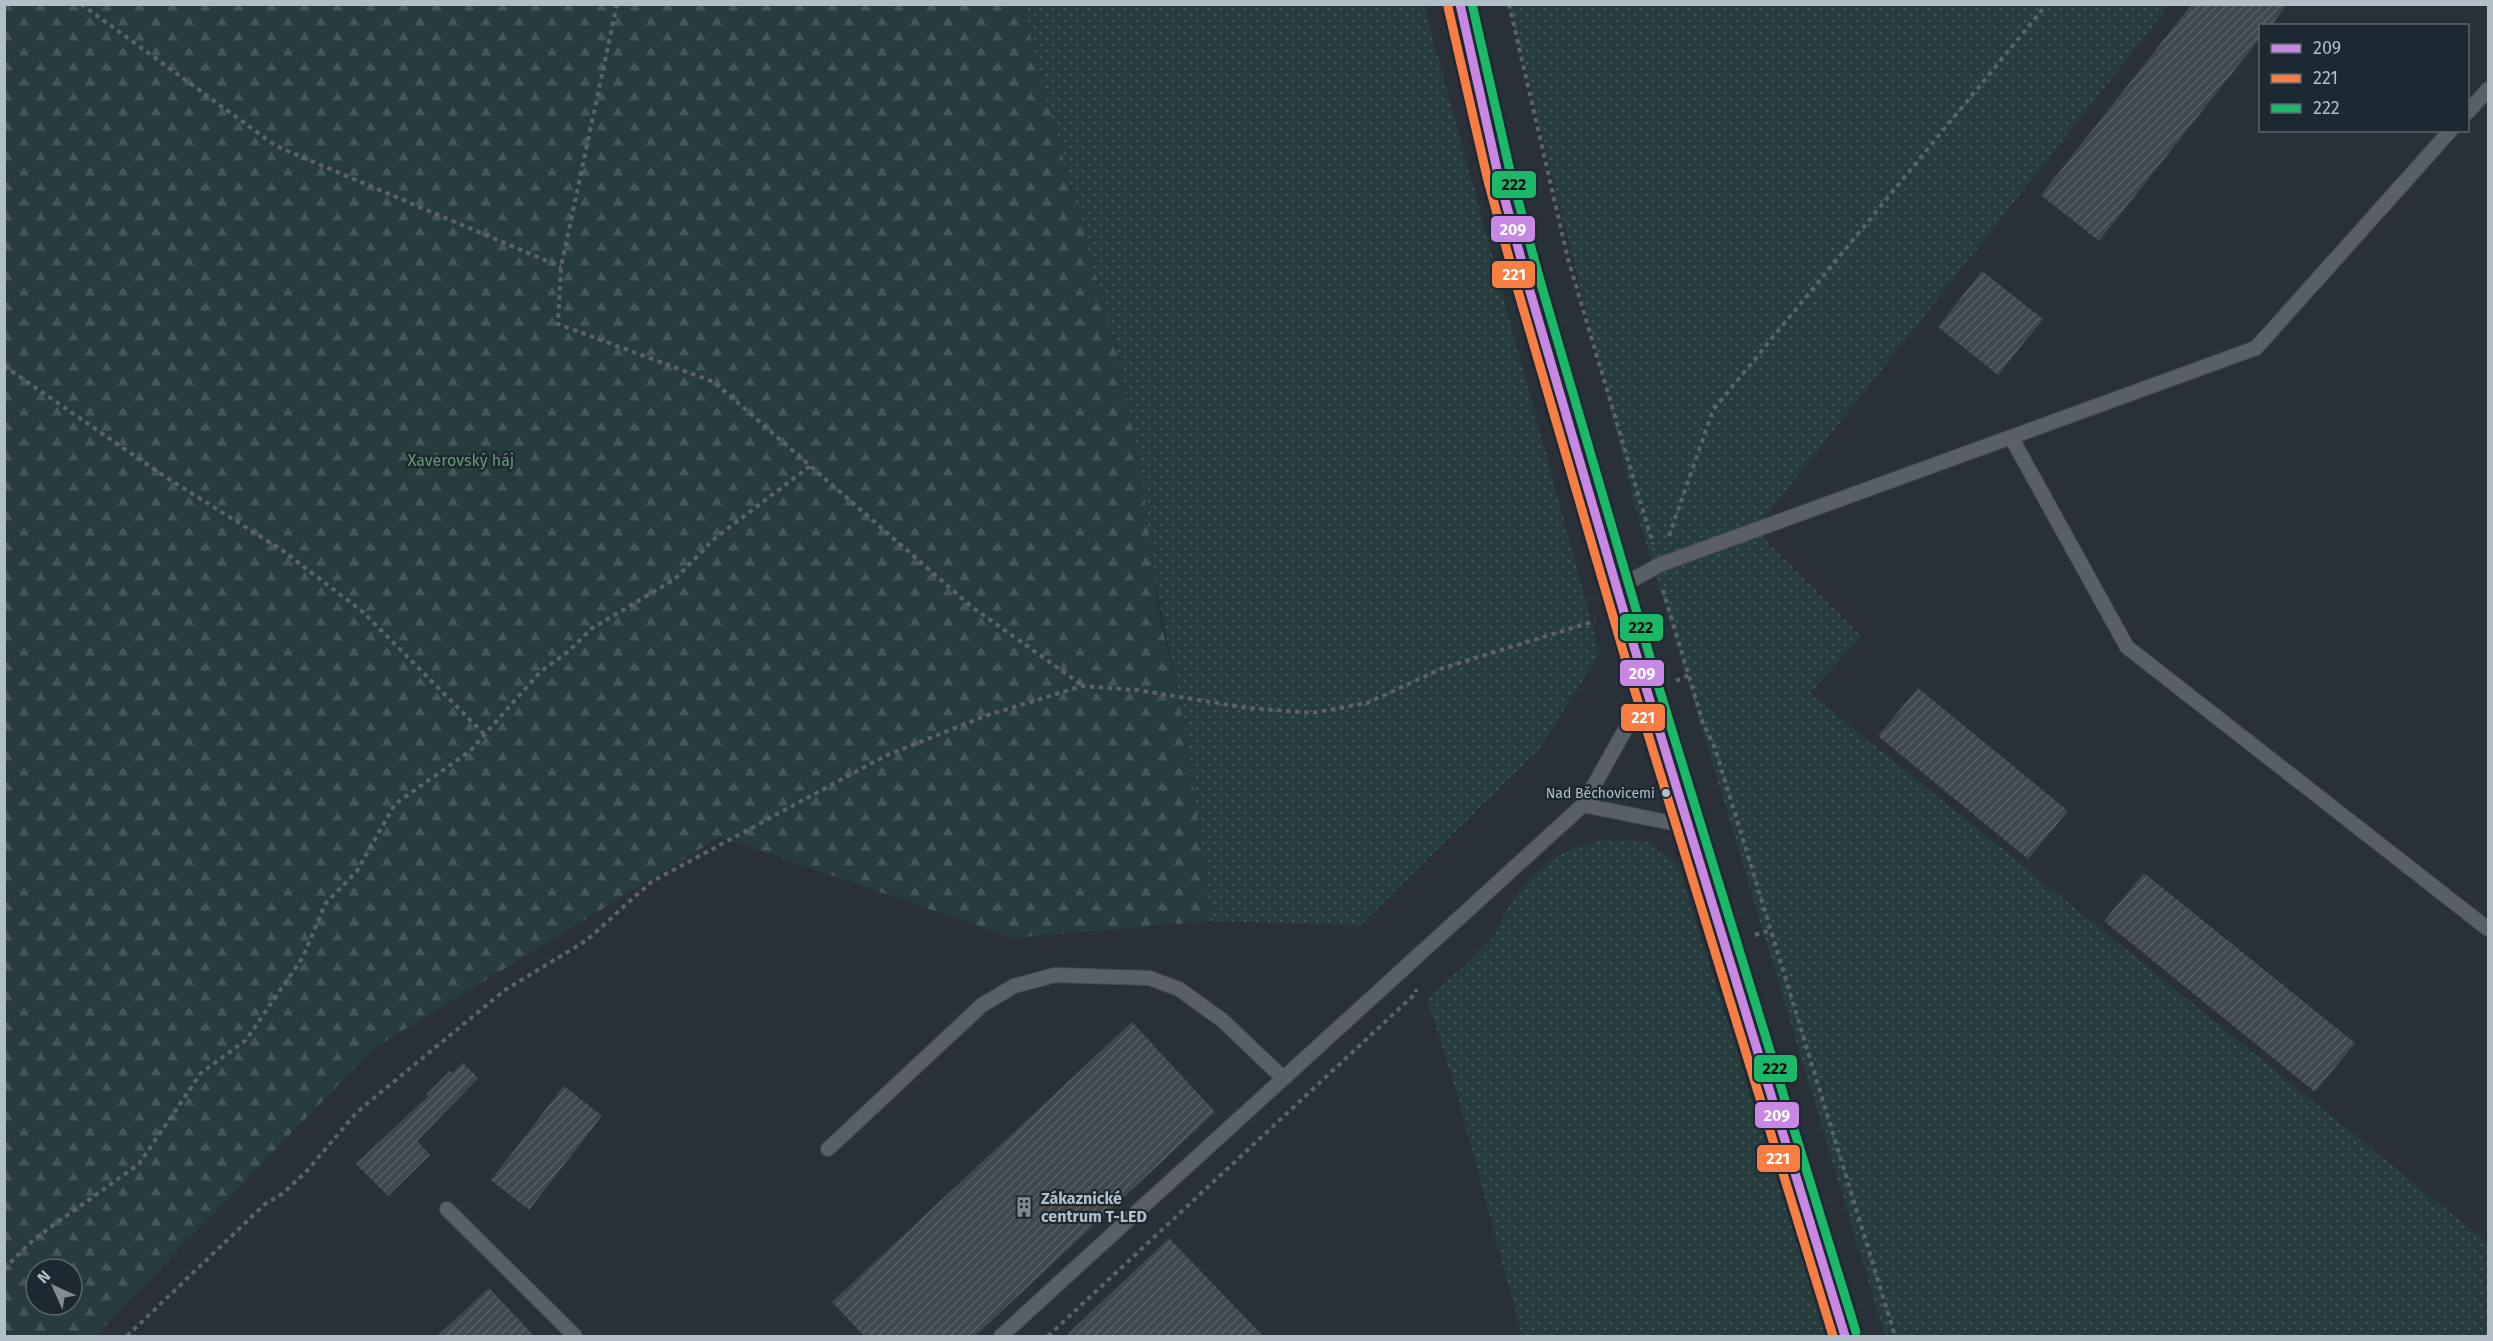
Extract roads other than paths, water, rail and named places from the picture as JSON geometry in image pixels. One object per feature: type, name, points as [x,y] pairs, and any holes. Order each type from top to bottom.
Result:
[{"type":"street","points":[[1460,4],[1512,226],[1564,409],[1620,588],[1647,692],[1845,1336]]},
{"type":"lane","points":[[2469,111],[2488,89]]},
{"type":"lane","points":[[1620,588],[1659,565],[2256,348],[2449,132]]},
{"type":"lane","points":[[2011,437],[2127,647],[2488,929]]},
{"type":"lane","points":[[1000,1336],[1583,804],[1647,692]]},
{"type":"lane","points":[[1583,804],[1688,826]]},
{"type":"lane","points":[[828,1149],[982,1005],[1014,986],[1055,975],[1149,978],[1179,989],[1222,1020],[1283,1078]]},
{"type":"lane","points":[[447,1209],[575,1336]]},
{"type":"place","name":"Nad Běchovicemi","points":[[1666,793]]},
{"type":"place","name":"Zákaznické centrum T-LED","points":[[1024,1207]]},
{"type":"park label","name":"Xaverovský háj","points":[[461,460]]}]
